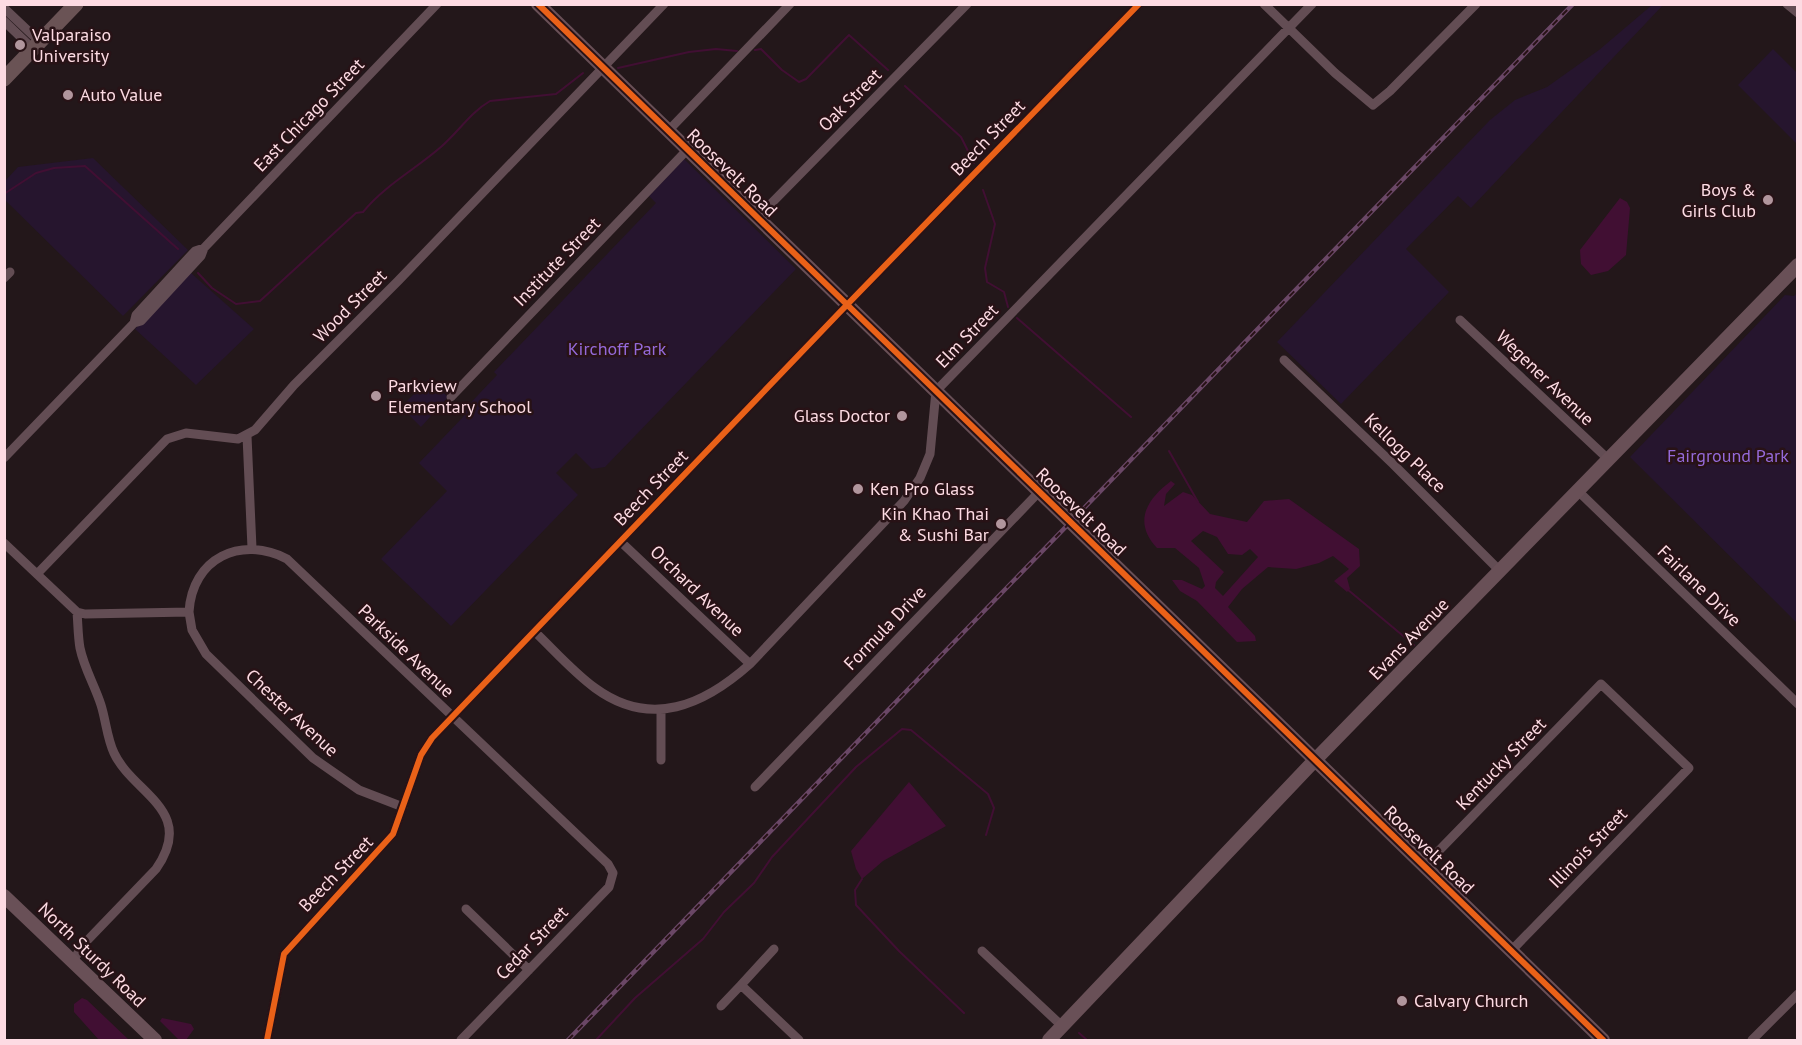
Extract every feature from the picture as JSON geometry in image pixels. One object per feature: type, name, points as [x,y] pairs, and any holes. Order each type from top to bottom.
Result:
[{"type":"main road","points":[[4,79],[76,4]]},
{"type":"street","name":"East Chicago Street","points":[[4,458],[135,323],[149,313],[201,256],[204,248],[437,4]]},
{"type":"street","name":"Roosevelt Road","points":[[537,4],[1603,1041]]},
{"type":"street","name":"Wood Street","points":[[247,436],[664,4]]},
{"type":"street","points":[[668,131],[790,4]]},
{"type":"street","name":"Oak Street","points":[[757,218],[967,4]]},
{"type":"street","name":"Beech Street","points":[[267,1041],[279,969],[289,945],[388,841],[397,826],[421,756],[432,738],[846,305],[1139,4]]},
{"type":"street","points":[[1264,4],[1335,73],[1373,105],[1390,91],[1476,4]]},
{"type":"street","name":"Elm Street","points":[[534,631],[587,681],[606,695],[627,704],[661,709],[703,699],[728,684],[750,664],[904,501],[920,478],[930,454],[936,391],[1312,4]]},
{"type":"street","points":[[1787,4],[1797,13]]},
{"type":"street","points":[[4,8],[37,45]]},
{"type":"street","points":[[4,21],[37,45]]},
{"type":"street","name":"Institute Street","points":[[451,397],[687,150]]},
{"type":"street","name":"Evans Avenue","points":[[1049,1041],[1315,760],[1797,265]]},
{"type":"street","name":"Wegener Avenue","points":[[1460,320],[1608,459]]},
{"type":"street","name":"Kellogg Place","points":[[1284,360],[1500,571]]},
{"type":"street","points":[[4,543],[77,612],[94,614],[189,612],[193,587],[208,566],[228,554],[252,548],[247,436],[229,439],[186,433],[167,440],[37,574]]},
{"type":"street","name":"Fairlane Drive","points":[[1578,491],[1797,704]]},
{"type":"street","name":"Formula Drive","points":[[755,787],[1040,492]]},
{"type":"street","name":"Orchard Avenue","points":[[621,542],[750,664]]},
{"type":"street","name":"Parkside Avenue","points":[[252,548],[278,555],[294,565],[518,782],[537,794],[608,864]]},
{"type":"street","points":[[73,962],[81,947],[156,869],[164,854],[168,837],[165,818],[157,801],[126,771],[114,755],[101,703],[80,650],[77,612]]},
{"type":"street","name":"Chester Avenue","points":[[189,612],[195,637],[206,654],[313,758],[359,790],[403,807]]},
{"type":"street","name":"Illinois Street","points":[[1511,951],[1689,768],[1601,684]]},
{"type":"street","name":"Kentucky Street","points":[[1424,866],[1601,684]]},
{"type":"street","points":[[661,709],[661,760]]},
{"type":"street","name":"Cedar Street","points":[[461,1041],[609,887],[613,873],[608,864]]},
{"type":"street","name":"North Sturdy Road","points":[[4,896],[155,1041]]},
{"type":"street","points":[[466,909],[529,970]]},
{"type":"street","points":[[721,1006],[774,949]]},
{"type":"street","points":[[982,951],[1062,1026]]},
{"type":"street","points":[[741,985],[799,1041]]},
{"type":"street","points":[[1752,1041],[1797,994]]},
{"type":"green space","points":[[1652,5],[1663,5],[1471,208],[1458,196],[1406,249],[1449,292],[1341,404],[1277,342],[1490,120],[1515,100],[1547,87],[1599,50]]},
{"type":"green space","points":[[1773,49],[1797,73],[1797,144],[1738,85]]},
{"type":"green space","points":[[93,158],[188,250],[123,316],[5,200],[5,181],[18,167]]},
{"type":"green space","name":"Kirchoff Park","points":[[684,159],[796,269],[605,467],[592,469],[576,453],[556,473],[578,495],[451,626],[381,559],[447,491],[419,463],[464,416],[461,413],[497,375],[494,372],[656,203],[649,196]]},
{"type":"green space","points":[[191,273],[254,329],[196,385],[135,329]]},
{"type":"green space","name":"Fairground Park","points":[[1797,293],[1797,623],[1630,457],[1785,295],[1794,296]]},
{"type":"green space","points":[[429,379],[448,397],[421,427],[401,407]]},
{"type":"shaded area","points":[[1620,198],[1627,202],[1630,208],[1626,255],[1608,271],[1591,275],[1581,264],[1580,250]]},
{"type":"shaded area","points":[[1171,481],[1175,484],[1166,494],[1164,506],[1183,492],[1192,495],[1210,514],[1247,522],[1264,501],[1289,499],[1359,549],[1360,566],[1347,578],[1350,589],[1347,592],[1334,581],[1349,569],[1333,556],[1319,563],[1296,569],[1268,567],[1242,589],[1228,607],[1255,636],[1256,641],[1237,642],[1197,601],[1180,591],[1172,580],[1182,580],[1202,589],[1205,586],[1199,568],[1175,548],[1157,548],[1150,538],[1144,520],[1149,504]],"holes":[[[1203,531],[1217,537],[1228,554],[1242,555],[1250,549],[1258,557],[1223,596],[1215,588],[1216,582],[1224,572],[1191,541]]]},
{"type":"shaded area","points":[[909,782],[946,826],[883,861],[862,879],[856,869],[851,851]]},
{"type":"shaded area","points":[[82,998],[87,1000],[129,1040],[99,1040],[74,1012],[74,1004]]},
{"type":"shaded area","points":[[162,1018],[191,1024],[194,1029],[186,1040],[179,1040],[160,1021]]},
{"type":"waterway","points":[[755,50],[761,49],[782,70],[799,82],[806,79],[849,35],[888,70]]},
{"type":"waterway","points":[[618,68],[689,52],[716,49],[737,51]]},
{"type":"waterway","points":[[198,273],[212,288],[236,304],[260,301],[356,213],[363,212],[391,185],[442,146],[483,105],[490,101],[556,94],[583,73]]},
{"type":"waterway","points":[[905,86],[961,137],[974,163]]},
{"type":"waterway","points":[[4,194],[36,173],[54,168],[85,166],[178,249]]},
{"type":"waterway","points":[[983,190],[995,224],[985,268],[987,282],[1004,292],[1008,307]]},
{"type":"waterway","points":[[1017,318],[1131,417]]},
{"type":"waterway","points":[[1169,451],[1198,502]]},
{"type":"waterway","points":[[1347,589],[1414,645]]},
{"type":"waterway","points":[[596,1040],[635,998],[703,939],[724,912],[754,883],[772,857],[856,767],[902,729],[911,730],[988,794],[994,808],[986,835]]},
{"type":"waterway","points":[[862,879],[855,890],[856,905],[899,951],[964,1013]]},
{"type":"waterway","points":[[1079,1033],[1087,1040]]},
{"type":"railway","points":[[568,1040],[1573,4]]},
{"type":"cycle path","points":[[538,4],[1603,1040]]},
{"type":"cycle path","points":[[267,1040],[284,954],[393,834],[421,755],[432,738],[1139,4]]},
{"type":"place","name":"Valparaiso University","points":[[20,45]]},
{"type":"place","name":"Auto Value","points":[[68,95]]},
{"type":"place","name":"Boys & Girls Club","points":[[1768,200]]},
{"type":"place","name":"Parkview Elementary School","points":[[376,396]]},
{"type":"place","name":"Glass Doctor","points":[[902,416]]},
{"type":"place","name":"Ken Pro Glass","points":[[858,489]]},
{"type":"place","name":"Kin Khao Thai & Sushi Bar","points":[[1001,524]]},
{"type":"place","name":"Calvary Church","points":[[1402,1001]]}]
